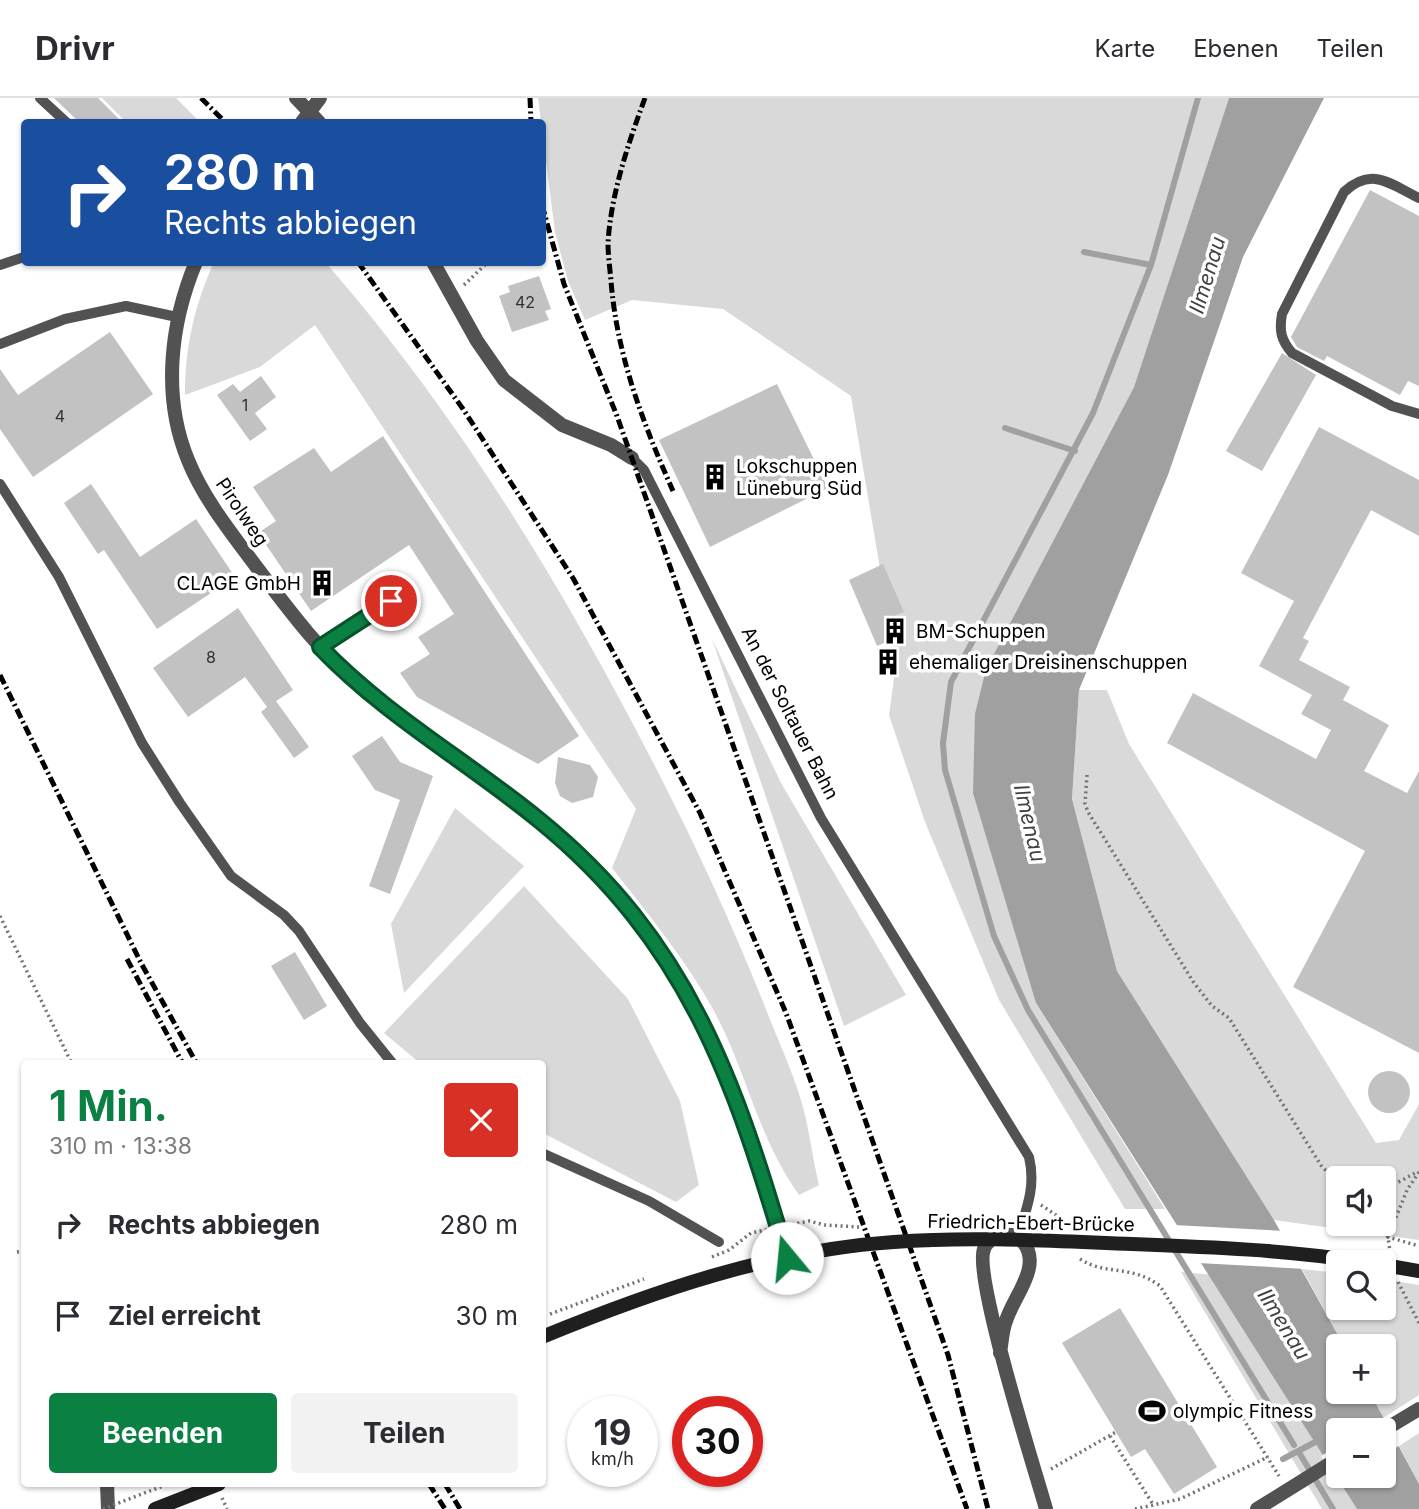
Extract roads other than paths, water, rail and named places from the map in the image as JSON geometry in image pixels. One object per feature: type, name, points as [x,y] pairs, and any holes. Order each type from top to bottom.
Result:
[{"type":"main road","name":"Friedrich-Ebert-Brücke","points":[[546,1335],[665,1290],[787,1258],[891,1242],[994,1238],[1253,1249],[1326,1258]]},
{"type":"main road","points":[[1396,1267],[1419,1271]]},
{"type":"main road","points":[[156,1509],[211,1487]]},
{"type":"street","points":[[296,98],[310,119]]},
{"type":"street","points":[[310,119],[320,98]]},
{"type":"street","name":"Pirolweg","points":[[195,266],[177,317],[173,390],[178,433],[189,463],[215,508],[283,603],[320,647],[389,710],[539,820],[620,897],[659,945],[689,995],[721,1058],[787,1258]]},
{"type":"street","name":"An der Soltauer Bahn","points":[[435,266],[477,341],[505,380],[562,425],[611,445],[632,458]]},
{"type":"street","points":[[1000,1353],[1005,1323],[1030,1263],[1027,1247],[1018,1236],[1007,1233],[993,1237],[984,1249],[983,1265],[1000,1353],[1046,1509]]},
{"type":"street","points":[[1396,1423],[1419,1409]]},
{"type":"street","points":[[1257,1509],[1326,1466]]},
{"type":"street","points":[[105,1509],[107,1487]]},
{"type":"lane","points":[[40,98],[63,119]]},
{"type":"lane","points":[[1419,198],[1380,179],[1368,177],[1354,183],[1344,192],[1282,314],[1279,328],[1282,341],[1292,353],[1392,406],[1419,414]]},
{"type":"lane","points":[[0,265],[21,258]]},
{"type":"lane","points":[[0,344],[65,319],[126,306],[177,317]]},
{"type":"lane","name":"An der Soltauer Bahn","points":[[632,458],[645,470],[821,818],[1029,1157],[1034,1178],[1031,1198],[1018,1236]]},
{"type":"lane","points":[[0,484],[59,577],[142,743],[180,803],[231,876],[284,915],[299,931],[360,1023],[390,1060]]},
{"type":"lane","points":[[320,647],[391,601]]},
{"type":"lane","points":[[546,1155],[649,1201],[719,1242]]},
{"type":"water","name":"Ilmenau","points":[[1229,98],[1324,98],[1243,257],[1168,475],[1079,690],[1072,799],[1117,971],[1274,1220],[1326,1314],[1326,1320],[1330,1320],[1337,1334],[1326,1334],[1326,1404],[1376,1404],[1384,1418],[1326,1418],[1326,1460],[1036,1003],[973,793],[975,714],[986,669],[1134,387]]},
{"type":"water","points":[[1396,1441],[1419,1484],[1419,1509],[1357,1509],[1344,1488],[1396,1488]]},
{"type":"waterway","points":[[1198,98],[1151,265],[1093,413],[951,682],[943,743],[945,770],[994,936],[1028,1010],[1294,1445]]},
{"type":"waterway","points":[[1084,252],[1151,265]]},
{"type":"waterway","points":[[1005,428],[1075,451]]},
{"type":"waterway","points":[[1283,1459],[1321,1439]]},
{"type":"waterway","points":[[1300,1454],[1333,1509]]},
{"type":"railway","points":[[201,98],[222,119]]},
{"type":"railway","points":[[530,98],[531,119]]},
{"type":"railway","points":[[645,98],[617,188],[608,253],[614,309],[625,362],[642,414],[673,491]]},
{"type":"railway","points":[[546,219],[564,284],[617,416],[948,1355],[988,1509]]},
{"type":"railway","points":[[361,266],[463,409],[573,578],[700,813],[786,1013],[967,1509]]},
{"type":"railway","points":[[0,675],[141,963],[195,1060]]},
{"type":"railway","points":[[127,959],[181,1060]]},
{"type":"railway","points":[[431,1487],[445,1509]]},
{"type":"railway","points":[[447,1487],[460,1509]]},
{"type":"place","name":"Lokschuppen Lüneburg Süd","points":[[715,477]]},
{"type":"place","name":"CLAGE GmbH","points":[[322,583]]},
{"type":"place","name":"BM-Schuppen","points":[[895,631]]},
{"type":"place","name":"ehemaliger Dreisinenschuppen","points":[[888,662]]},
{"type":"place","name":"olympic Fitness","points":[[1152,1411]]}]
